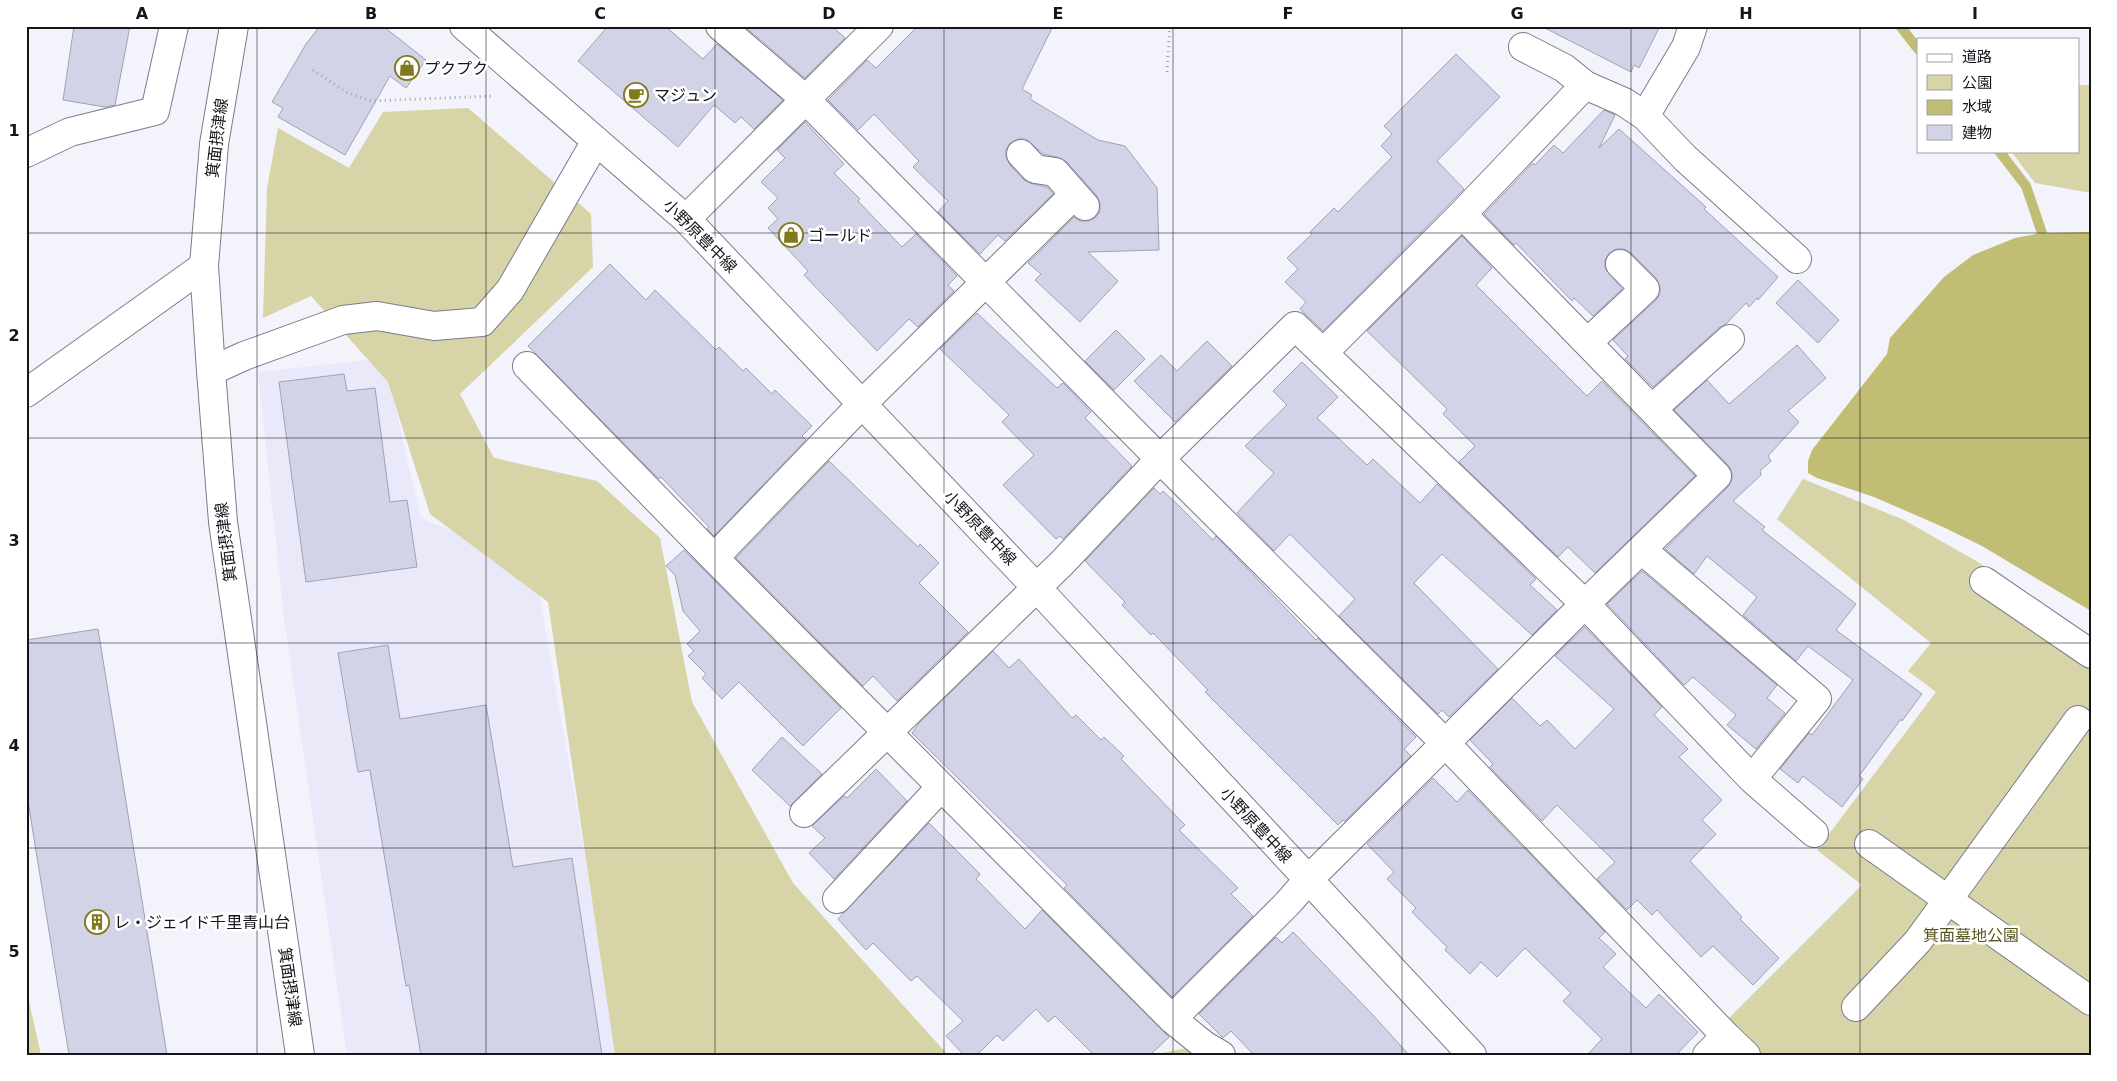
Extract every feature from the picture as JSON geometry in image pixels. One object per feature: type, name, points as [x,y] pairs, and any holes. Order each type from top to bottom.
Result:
[{"type":"street","points":[[26,152],[70,132],[155,110],[174,26]]},
{"type":"street","name":"箕面摂津線","points":[[234,26],[214,144],[204,266],[222,522],[300,1055]]},
{"type":"street","name":"小野原豊中線","points":[[464,26],[686,219],[1036,587],[1472,1055]]},
{"type":"street","points":[[720,26],[805,99],[984,283],[1446,744],[1746,1055]]},
{"type":"street","points":[[686,219],[879,26]]},
{"type":"street","points":[[1645,116],[1686,47],[1693,26]]},
{"type":"street","points":[[1523,47],[1564,68],[1585,85],[1624,102],[1645,116],[1685,158],[1797,259]]},
{"type":"street","points":[[1322,353],[1462,214],[1585,85]]},
{"type":"street","points":[[211,371],[244,356],[343,320],[377,316],[434,326],[482,322],[510,290],[596,141]]},
{"type":"street","points":[[714,558],[862,404],[984,283],[1079,200],[1055,172],[1035,169],[1021,154]]},
{"type":"street","points":[[1172,1019],[1287,904],[1308,880],[1585,604],[1717,476],[1462,214]]},
{"type":"street","points":[[1588,342],[1645,289],[1620,264]]},
{"type":"street","points":[[26,393],[204,266]]},
{"type":"street","points":[[804,813],[1062,563],[1160,460],[1295,326],[1585,604],[1752,779],[1814,833]]},
{"type":"street","points":[[1652,409],[1730,339]]},
{"type":"street","points":[[527,366],[714,558],[1172,1019],[1204,1045],[1221,1055]]},
{"type":"street","points":[[1642,550],[1817,698],[1752,779]]},
{"type":"street","points":[[1984,581],[2091,654]]},
{"type":"street","points":[[1856,1007],[1918,941],[2078,720]]},
{"type":"street","points":[[837,899],[941,787]]},
{"type":"street","points":[[1869,844],[2091,1002]]},
{"type":"street","points":[[1707,1055],[1726,1036]]},
{"type":"path","points":[[1167,72],[1170,26]]},
{"type":"path","points":[[313,70],[346,92],[371,101],[494,96]]},
{"type":"shaded area","points":[[384,358],[421,518],[534,564],[620,1055],[347,1055],[284,618],[258,372]]},
{"type":"green space","points":[[2080,85],[2091,85],[2091,193],[2035,183],[2012,152],[2080,152]]},
{"type":"green space","points":[[468,108],[591,214],[593,267],[460,394],[494,458],[597,481],[660,538],[692,702],[793,883],[948,1055],[615,1055],[548,602],[430,514],[388,382],[311,296],[263,318],[267,188],[278,128],[349,168],[383,112]]},
{"type":"green space","name":"箕面墓地公園","points":[[1803,479],[1904,520],[1978,562],[2091,639],[2091,1055],[1726,1055],[1746,1035],[1728,1019],[1862,885],[1817,850],[1936,692],[1908,671],[1931,643],[1777,519]]},
{"type":"green space","points":[[26,988],[41,1055],[26,1055]]},
{"type":"green space","points":[[1204,1045],[1221,1055],[1151,1055]]},
{"type":"water","points":[[2091,232],[2091,611],[1982,546],[1943,527],[1874,497],[1817,478],[1808,473],[1808,461],[1812,450],[1887,354],[1890,338],[1944,277],[1973,255],[2015,238],[2042,233]]},
{"type":"building","points":[[74,26],[130,26],[115,105],[105,107],[63,100]]},
{"type":"building","points":[[320,26],[383,26],[426,60],[406,88],[390,76],[345,155],[278,117],[283,108],[272,102],[306,44]]},
{"type":"building","points":[[608,26],[665,26],[703,59],[717,44],[783,100],[754,129],[741,117],[735,123],[714,105],[678,147],[578,61]]},
{"type":"building","points":[[744,26],[832,26],[845,38],[805,78]]},
{"type":"building","points":[[918,26],[1053,26],[1022,89],[1032,95],[1030,99],[1098,140],[1125,146],[1157,188],[1159,250],[1088,252],[1118,281],[1080,322],[1035,280],[1041,274],[1028,263],[1074,217],[1080,221],[1089,221],[1096,217],[1100,211],[1100,203],[1097,196],[1067,162],[1057,157],[1043,154],[1026,139],[1018,139],[1010,143],[1006,150],[1006,157],[1010,165],[1024,180],[1047,187],[1053,194],[1005,241],[998,235],[980,254],[938,212],[948,201],[913,167],[919,161],[874,114],[858,130],[828,100],[867,60],[876,68]]},
{"type":"building","points":[[1541,26],[1660,26],[1639,68],[1634,65],[1631,72]]},
{"type":"building","points":[[1456,54],[1500,97],[1437,161],[1464,189],[1323,331],[1300,309],[1306,302],[1285,282],[1298,269],[1287,258],[1312,234],[1310,232],[1334,208],[1338,212],[1392,157],[1381,146],[1392,134],[1384,126]]},
{"type":"building","points":[[1604,110],[1615,115],[1599,148],[1619,129],[1706,207],[1704,209],[1778,277],[1758,300],[1757,298],[1749,307],[1746,303],[1726,324],[1720,327],[1653,387],[1625,359],[1628,356],[1613,340],[1656,300],[1660,294],[1660,286],[1656,278],[1631,253],[1624,249],[1616,249],[1609,253],[1605,260],[1605,268],[1622,289],[1593,316],[1574,298],[1572,301],[1516,243],[1514,245],[1484,214],[1533,163],[1535,165],[1554,145],[1563,153]]},
{"type":"building","points":[[805,122],[844,164],[834,173],[860,199],[858,201],[902,247],[916,234],[957,276],[948,285],[954,291],[918,327],[909,319],[877,351],[804,275],[808,271],[768,228],[778,219],[768,208],[778,198],[761,182],[785,158],[777,150]]},
{"type":"building","points":[[1462,236],[1492,268],[1476,285],[1587,396],[1602,381],[1695,476],[1595,573],[1568,547],[1558,557],[1459,462],[1475,446],[1443,414],[1447,409],[1367,331]]},
{"type":"building","points":[[610,264],[646,300],[655,290],[716,350],[719,347],[743,371],[746,368],[772,394],[775,390],[812,426],[802,436],[806,440],[714,536],[707,529],[709,527],[661,477],[659,479],[528,346]]},
{"type":"building","points":[[1798,280],[1839,320],[1818,343],[1776,303]]},
{"type":"building","points":[[977,313],[1057,388],[1063,383],[1091,412],[1085,418],[1132,466],[1063,539],[1060,536],[1056,539],[1003,485],[1034,455],[1002,422],[1009,415],[940,349]]},
{"type":"building","points":[[1116,330],[1145,359],[1114,390],[1085,361]]},
{"type":"building","points":[[1207,341],[1232,366],[1175,422],[1134,381],[1161,355],[1177,371]]},
{"type":"building","points":[[1797,345],[1826,378],[1788,411],[1799,422],[1768,456],[1771,461],[1760,471],[1761,475],[1733,501],[1765,527],[1762,530],[1856,604],[1836,630],[1922,694],[1859,776],[1863,779],[1842,807],[1803,776],[1798,783],[1780,769],[1809,733],[1812,735],[1853,680],[1808,646],[1796,661],[1743,615],[1757,597],[1707,556],[1694,574],[1665,549],[1728,487],[1732,480],[1732,472],[1728,465],[1674,410],[1707,380],[1729,404]]},
{"type":"building","points":[[1302,362],[1338,397],[1317,418],[1367,465],[1373,459],[1420,503],[1437,484],[1536,579],[1530,585],[1557,610],[1532,635],[1442,554],[1414,583],[1498,669],[1449,717],[1442,710],[1438,714],[1339,616],[1355,599],[1290,534],[1274,551],[1237,513],[1274,473],[1245,446],[1287,405],[1273,391]]},
{"type":"building","points":[[344,374],[347,391],[375,388],[390,502],[407,500],[417,567],[306,582],[279,382]]},
{"type":"building","points":[[829,461],[918,547],[920,544],[939,563],[919,583],[968,632],[897,701],[873,676],[863,686],[736,558]]},
{"type":"building","points":[[1154,488],[1160,494],[1163,491],[1213,540],[1216,536],[1316,640],[1318,638],[1416,737],[1404,749],[1411,756],[1345,821],[1343,820],[1338,825],[1205,692],[1208,690],[1153,633],[1151,635],[1122,605],[1125,602],[1085,561]]},
{"type":"building","points":[[684,550],[841,708],[803,746],[739,682],[722,699],[702,678],[706,674],[688,656],[694,651],[687,644],[700,631],[683,611],[675,575],[666,566]]},
{"type":"building","points":[[1642,571],[1777,685],[1767,698],[1785,713],[1756,749],[1727,725],[1736,715],[1693,677],[1684,685],[1607,604]]},
{"type":"building","points":[[1585,627],[1662,707],[1654,715],[1688,749],[1679,757],[1722,800],[1702,820],[1716,834],[1690,861],[1742,917],[1740,919],[1779,958],[1753,985],[1713,946],[1701,957],[1657,910],[1652,915],[1637,900],[1627,910],[1597,879],[1615,862],[1557,805],[1542,821],[1490,767],[1493,764],[1470,740],[1512,698],[1540,726],[1547,720],[1575,749],[1614,709],[1555,656]]},
{"type":"building","name":"レ・ジェイド千里青山台","points":[[98,629],[167,1055],[69,1055],[26,789],[26,640]]},
{"type":"building","points":[[388,645],[400,719],[486,705],[513,867],[572,858],[602,1055],[421,1055],[409,985],[406,986],[370,770],[358,772],[338,653]]},
{"type":"building","points":[[993,651],[1009,668],[1019,659],[1072,718],[1076,715],[1101,740],[1104,737],[1124,756],[1121,759],[1185,825],[1179,830],[1238,888],[1231,894],[1253,916],[1172,997],[1064,888],[1067,885],[912,733],[919,723]]},
{"type":"building","points":[[782,737],[822,774],[790,806],[752,770]]},
{"type":"building","points":[[876,769],[907,801],[834,879],[809,853],[825,838],[812,826],[844,796],[847,798]]},
{"type":"building","points":[[1433,778],[1457,802],[1468,790],[1605,932],[1599,938],[1616,954],[1603,967],[1646,1008],[1659,994],[1698,1032],[1676,1055],[1587,1055],[1602,1039],[1563,1001],[1571,993],[1525,948],[1497,977],[1481,962],[1470,974],[1445,950],[1447,947],[1412,912],[1416,908],[1387,879],[1394,872],[1367,844]]},
{"type":"building","points":[[929,823],[980,874],[976,879],[1025,929],[1042,910],[1169,1037],[1150,1055],[1094,1055],[1055,1016],[1048,1022],[1036,1009],[1003,1041],[997,1035],[977,1055],[964,1055],[946,1036],[963,1021],[917,976],[911,981],[873,943],[866,950],[838,919]]},
{"type":"building","points":[[1293,932],[1409,1055],[1254,1055],[1231,1031],[1223,1038],[1199,1014],[1276,937],[1282,943]]},
{"type":"waterway","points":[[1900,26],[1917,48]]},
{"type":"waterway","points":[[2000,152],[2026,186],[2042,233]]},
{"type":"place","name":"プクプク","points":[[407,68]]},
{"type":"place","name":"マジュン","points":[[636,95]]},
{"type":"place","name":"ゴールド","points":[[791,235]]},
{"type":"place","name":"レ・ジェイド千里青山台","points":[[97,922]]}]
